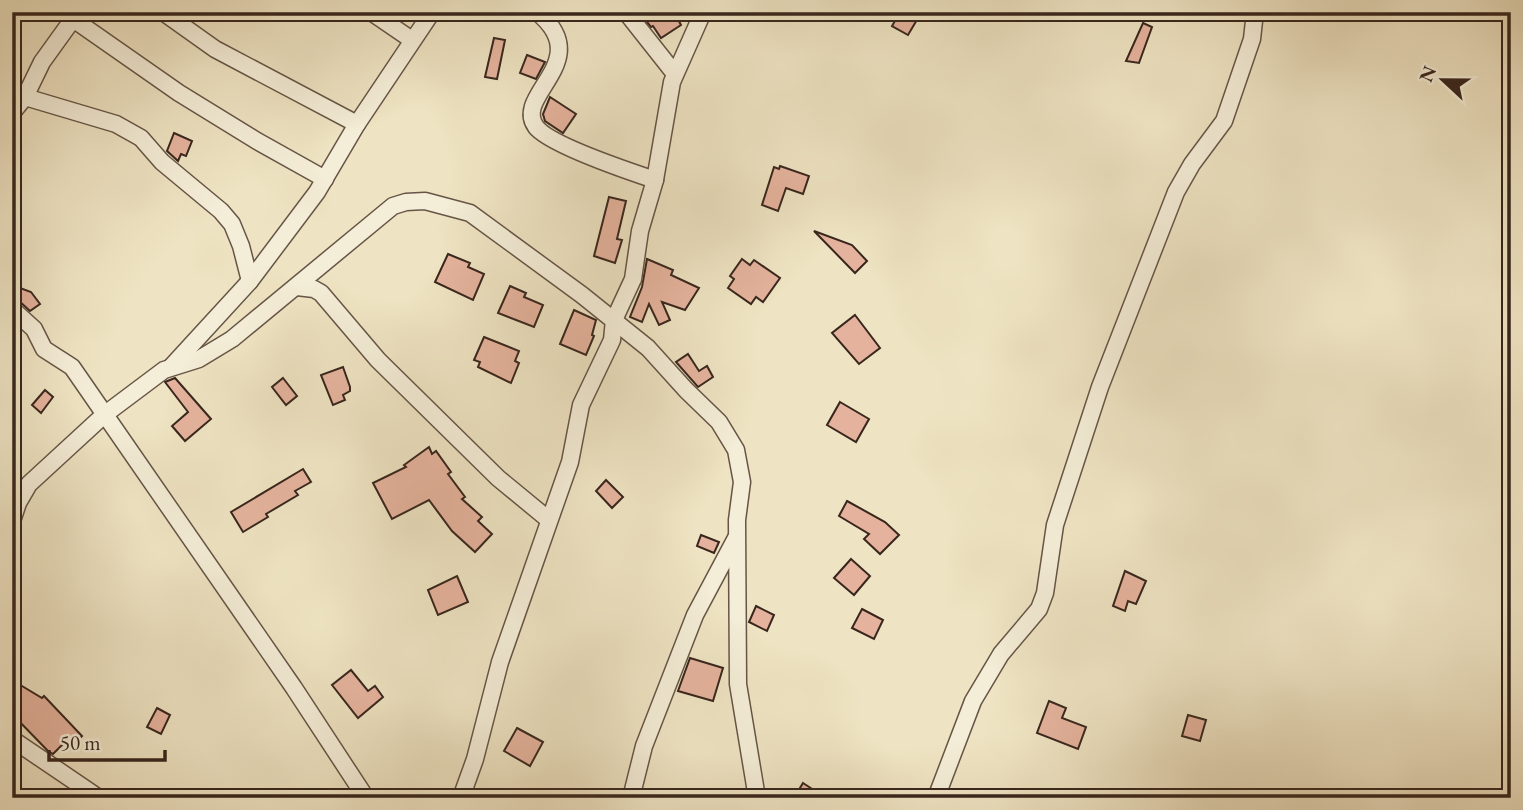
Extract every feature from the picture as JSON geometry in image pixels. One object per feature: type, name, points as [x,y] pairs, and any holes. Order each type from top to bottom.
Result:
[{"type":"street","points":[[163,12],[215,50],[357,124]]},
{"type":"street","points":[[371,12],[412,40]]},
{"type":"street","points":[[172,366],[250,281],[325,179],[357,124],[432,12]]},
{"type":"street","points":[[537,12],[556,36],[560,51],[556,66],[534,108],[532,117],[535,126],[544,134],[592,157],[654,180]]},
{"type":"street","points":[[626,12],[675,74]]},
{"type":"street","points":[[461,798],[475,760],[500,662],[569,462],[581,405],[612,340],[614,320],[633,279],[640,231],[654,180],[675,74],[703,12]]},
{"type":"street","points":[[936,798],[973,701],[1001,654],[1039,609],[1048,578],[1055,526],[1100,387],[1176,192],[1192,164],[1224,121],[1234,97],[1252,39],[1255,12]]},
{"type":"street","points":[[12,113],[25,97],[42,62],[75,15],[179,93],[325,179]]},
{"type":"street","points":[[25,97],[116,124],[141,138],[162,162],[221,211],[232,224],[250,281]]},
{"type":"street","points":[[12,520],[29,484],[104,415],[164,370],[215,351],[297,287],[393,206],[425,201],[470,213],[648,348],[719,422],[736,450],[742,482],[737,537],[738,684],[757,798]]},
{"type":"street","points":[[297,287],[314,289],[321,293],[377,360],[498,478],[549,520]]},
{"type":"street","points":[[12,309],[34,329],[44,349],[72,367],[282,671],[366,798]]},
{"type":"street","points":[[631,798],[644,746],[695,615],[737,537]]},
{"type":"street","points":[[12,739],[99,798]]},
{"type":"building","points":[[674,12],[681,25],[661,38],[641,14]]},
{"type":"building","points":[[900,12],[908,12],[918,18],[908,35],[892,26]]},
{"type":"building","points":[[1143,23],[1152,27],[1139,63],[1126,61]]},
{"type":"building","points":[[494,38],[505,40],[497,79],[485,77]]},
{"type":"building","points":[[527,55],[545,62],[536,79],[520,73]]},
{"type":"building","points":[[550,97],[576,114],[563,133],[545,121],[543,114]]},
{"type":"building","points":[[174,133],[192,141],[186,156],[181,154],[178,161],[167,151]]},
{"type":"building","points":[[780,166],[809,176],[803,194],[786,188],[778,211],[762,205],[774,167],[779,169]]},
{"type":"building","points":[[609,197],[626,201],[617,239],[622,240],[615,263],[594,256]]},
{"type":"building","points":[[814,231],[852,245],[867,261],[855,273]]},
{"type":"building","points":[[448,254],[470,263],[468,267],[484,274],[473,300],[435,282]]},
{"type":"building","points":[[647,259],[673,270],[671,275],[699,288],[685,310],[662,302],[670,320],[659,325],[649,304],[642,322],[630,317],[642,287]]},
{"type":"building","points":[[742,259],[750,265],[754,260],[780,278],[763,302],[756,297],[751,304],[728,288],[734,279],[730,276]]},
{"type":"building","points":[[12,285],[31,292],[40,304],[30,311],[19,301],[12,299]]},
{"type":"building","points":[[510,286],[526,293],[524,297],[543,305],[534,327],[498,313]]},
{"type":"building","points":[[574,310],[596,320],[592,335],[594,336],[586,355],[560,344]]},
{"type":"building","points":[[855,315],[880,348],[859,364],[832,333]]},
{"type":"building","points":[[484,337],[519,351],[515,361],[519,363],[511,383],[478,367],[480,362],[474,360]]},
{"type":"building","points":[[688,354],[699,371],[707,366],[713,377],[698,387],[676,362]]},
{"type":"building","points":[[343,367],[350,391],[343,395],[345,400],[333,405],[321,375]]},
{"type":"building","points":[[175,378],[211,419],[185,441],[172,426],[188,412],[165,382]]},
{"type":"building","points":[[283,378],[297,396],[286,405],[272,387]]},
{"type":"building","points":[[45,390],[53,397],[41,413],[32,405]]},
{"type":"building","points":[[840,402],[869,419],[856,442],[827,425]]},
{"type":"building","points":[[429,447],[432,454],[436,451],[451,472],[448,474],[465,497],[462,499],[482,517],[478,521],[492,534],[475,552],[452,531],[429,500],[392,519],[373,483],[406,467],[404,465]]},
{"type":"building","points":[[303,469],[311,482],[295,491],[298,495],[243,532],[231,512]]},
{"type":"building","points":[[606,480],[623,497],[612,508],[596,491]]},
{"type":"building","points":[[847,501],[885,522],[899,535],[880,554],[864,539],[869,534],[839,516]]},
{"type":"building","points":[[701,535],[719,542],[714,553],[697,546]]},
{"type":"building","points":[[851,559],[870,576],[854,595],[834,578]]},
{"type":"building","points":[[1125,571],[1146,581],[1136,604],[1128,601],[1125,611],[1113,606]]},
{"type":"building","points":[[457,576],[468,602],[438,615],[428,590]]},
{"type":"building","points":[[756,606],[774,615],[767,631],[749,622]]},
{"type":"building","points":[[862,609],[883,620],[874,639],[852,628]]},
{"type":"building","points":[[690,658],[723,668],[713,701],[678,691]]},
{"type":"building","points":[[351,670],[368,691],[375,686],[383,697],[358,718],[332,685]]},
{"type":"building","points":[[12,680],[42,698],[44,696],[82,736],[71,747],[66,741],[53,754],[48,751],[12,714]]},
{"type":"building","points":[[1049,701],[1066,708],[1062,718],[1086,727],[1078,749],[1037,733]]},
{"type":"building","points":[[157,708],[170,715],[161,734],[147,727]]},
{"type":"building","points":[[1188,715],[1206,720],[1200,741],[1182,736]]},
{"type":"building","points":[[517,728],[543,742],[530,766],[504,751]]},
{"type":"building","points":[[803,783],[826,798],[794,798]]}]
